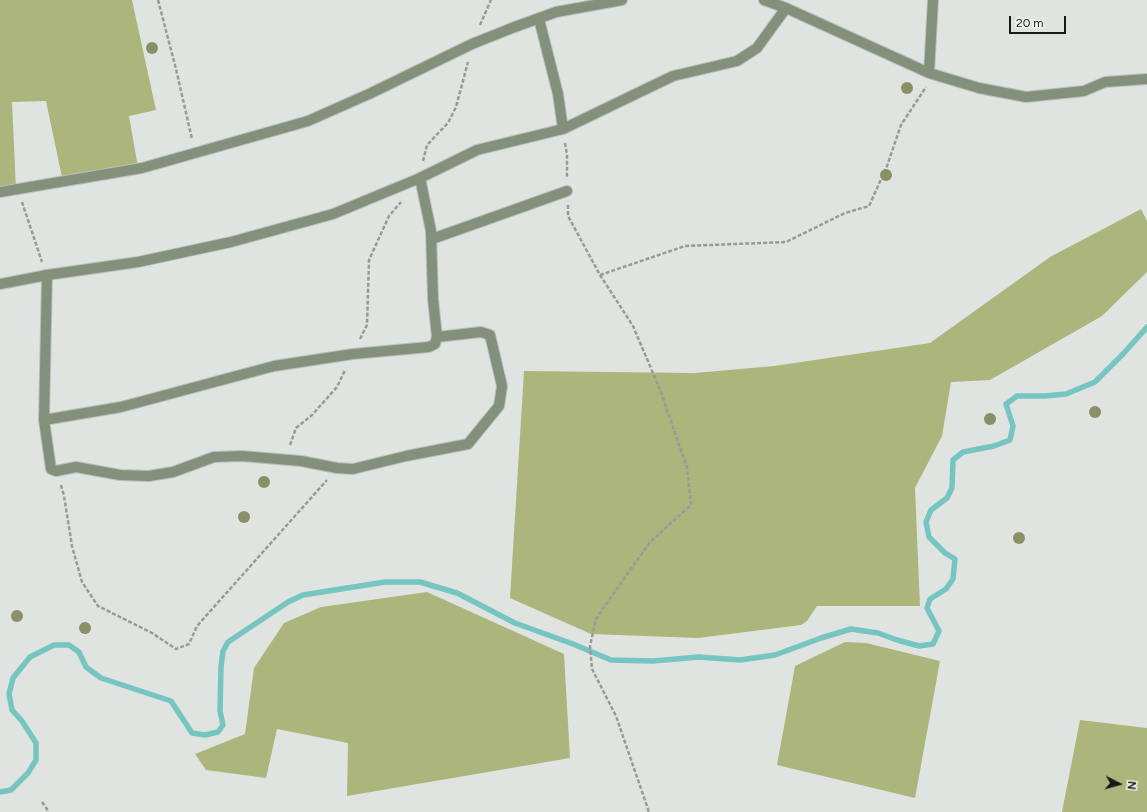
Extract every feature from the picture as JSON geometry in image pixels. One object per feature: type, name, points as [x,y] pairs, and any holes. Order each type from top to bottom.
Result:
[{"type":"street","points":[[0,192],[142,168],[308,121],[394,82],[472,44],[556,12],[622,0]]},
{"type":"street","points":[[764,0],[786,8],[931,74],[979,88],[1026,97],[1084,91],[1105,82],[1147,79]]},
{"type":"street","points":[[931,74],[933,0]]},
{"type":"street","points":[[0,284],[47,275],[138,262],[231,242],[333,214],[420,178],[477,150],[563,129],[673,76],[737,61],[757,48],[786,8]]},
{"type":"street","points":[[539,19],[558,94],[563,129]]},
{"type":"street","points":[[44,420],[121,407],[274,366],[353,354],[430,347],[435,344],[437,337],[433,299],[432,239],[420,178]]},
{"type":"street","points":[[432,239],[567,191]]},
{"type":"street","points":[[47,275],[44,420],[51,469],[56,471],[76,467],[120,475],[149,476],[173,472],[214,457],[242,456],[300,461],[337,468],[353,469],[406,456],[468,444],[499,406],[502,386],[490,336],[481,332],[437,337]]},
{"type":"path","points":[[158,0],[176,68],[195,153]]},
{"type":"path","points":[[420,178],[426,145],[448,123],[456,107],[472,44],[491,0]]},
{"type":"path","points":[[600,275],[685,246],[786,242],[845,213],[869,206],[901,125],[931,74]]},
{"type":"path","points":[[563,129],[567,155],[568,216],[600,275],[633,326],[661,392],[687,468],[691,505],[650,542],[596,619],[590,646],[592,669],[616,716],[649,812]]},
{"type":"path","points":[[18,190],[47,275]]},
{"type":"path","points":[[291,460],[290,444],[296,428],[312,415],[337,387],[367,325],[369,260],[389,216],[404,200]]},
{"type":"path","points":[[56,471],[64,496],[72,546],[82,582],[98,606],[152,634],[176,649],[189,644],[197,626],[337,468]]},
{"type":"path","points":[[42,802],[49,812]]},
{"type":"green space","points":[[0,0],[132,0],[156,110],[129,116],[139,173],[64,187],[46,101],[12,102],[16,189],[0,189]]},
{"type":"green space","points":[[1141,209],[1147,221],[1147,272],[1102,316],[990,380],[951,382],[942,436],[915,488],[920,606],[817,606],[807,621],[801,625],[698,638],[591,634],[510,598],[524,371],[695,373],[774,366],[930,343],[1050,257]]},
{"type":"green space","points":[[427,592],[564,654],[570,758],[347,796],[348,743],[277,729],[266,778],[206,770],[195,754],[245,734],[254,668],[284,623],[321,607]]},
{"type":"green space","points":[[845,642],[866,643],[940,661],[915,798],[777,765],[795,666]]},
{"type":"green space","points":[[1080,720],[1147,728],[1147,812],[1062,812]]},
{"type":"waterway","points":[[0,792],[11,790],[28,773],[36,760],[36,743],[22,721],[12,710],[9,694],[13,678],[30,657],[54,645],[69,645],[79,652],[86,667],[101,678],[171,701],[192,733],[205,735],[218,732],[223,725],[220,711],[221,667],[223,651],[228,642],[288,602],[303,595],[385,582],[420,582],[457,593],[515,623],[573,644],[611,660],[653,661],[699,657],[740,660],[775,655],[851,629],[878,633],[919,646],[933,644],[939,631],[927,608],[930,599],[946,589],[953,579],[955,559],[945,553],[929,537],[926,522],[931,510],[947,498],[952,488],[953,460],[963,452],[994,446],[1010,440],[1013,426],[1006,404],[1017,396],[1066,394],[1095,382],[1147,327]]}]
